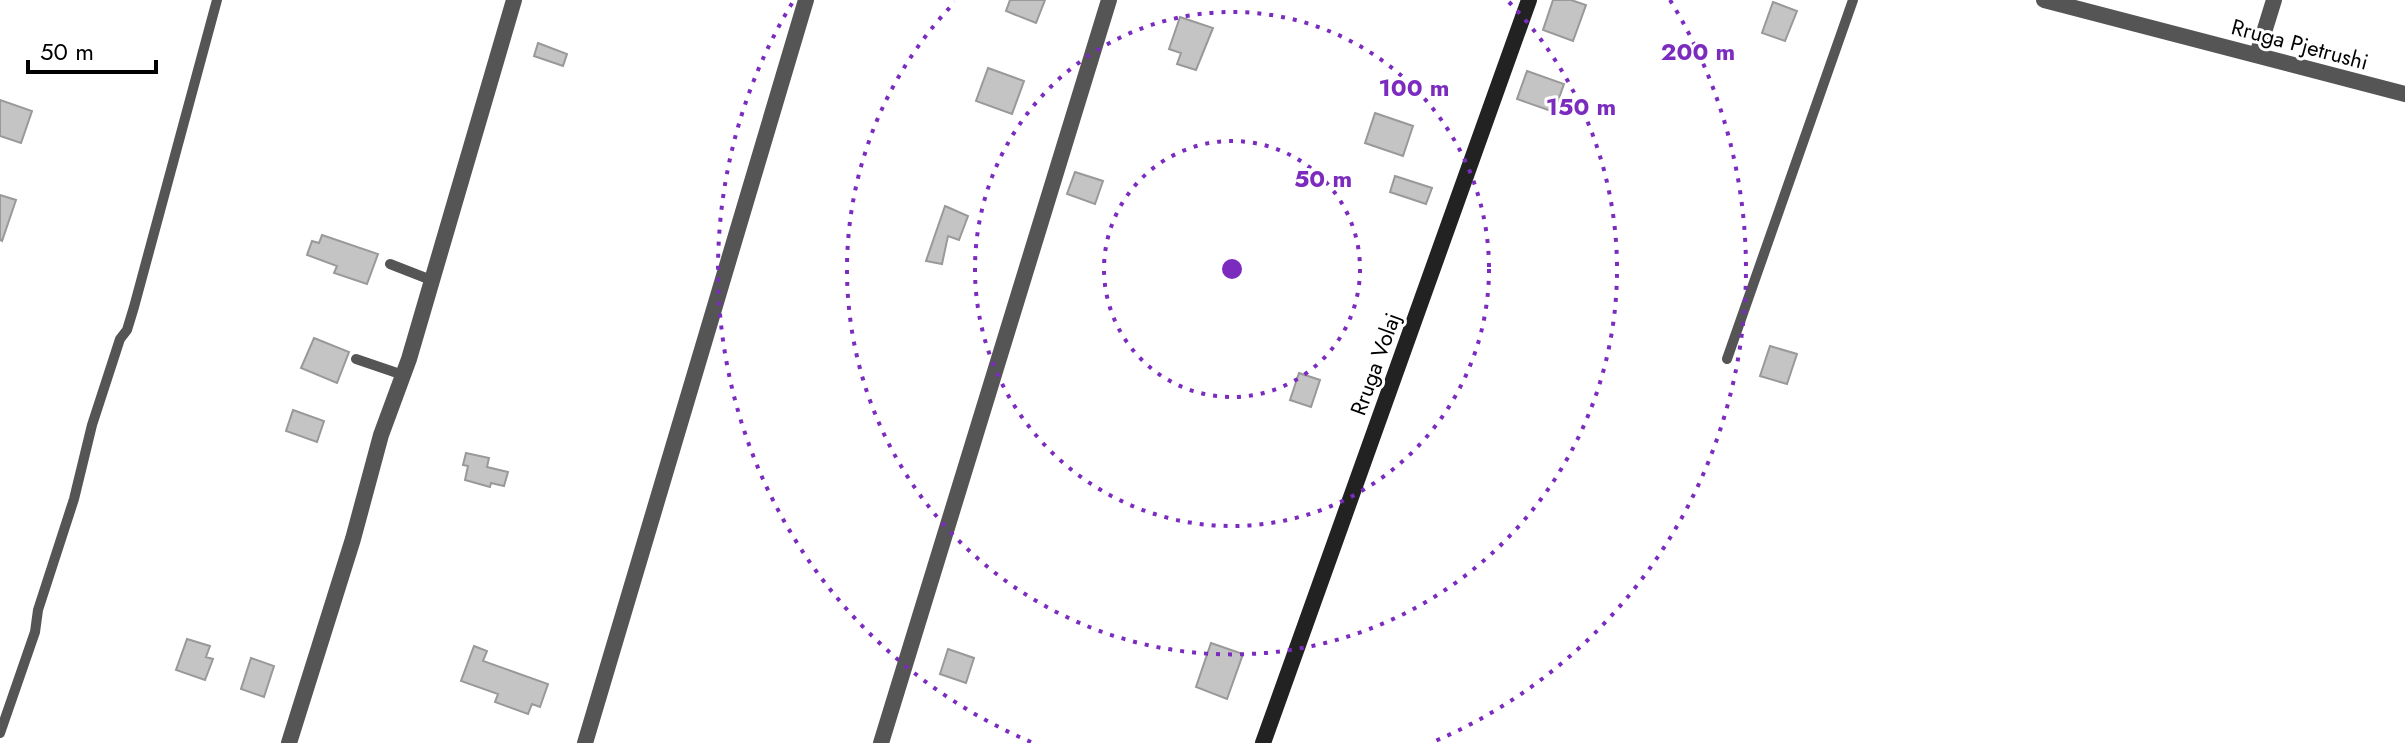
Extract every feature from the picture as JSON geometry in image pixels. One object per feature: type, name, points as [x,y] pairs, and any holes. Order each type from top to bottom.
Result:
[{"type":"street","points":[[289,743],[353,539],[381,435],[403,375],[514,0]]},
{"type":"street","points":[[585,743],[806,0]]},
{"type":"street","points":[[881,743],[1109,0]]},
{"type":"street","name":"Rruga Volaj","points":[[1263,743],[1529,0]]},
{"type":"street","name":"Rruga Pjetrushi","points":[[2044,0],[2405,94]]},
{"type":"street","points":[[2257,55],[2274,0]]},
{"type":"lane","points":[[0,733],[35,632],[38,610],[74,499],[92,425],[138,292],[217,0]]},
{"type":"lane","points":[[1727,359],[1853,0]]},
{"type":"lane","points":[[390,264],[431,280]]},
{"type":"lane","points":[[356,359],[403,375]]},
{"type":"building","points":[[1010,0],[1045,0],[1036,23],[1006,11]]},
{"type":"building","points":[[1553,0],[1571,0],[1586,5],[1573,41],[1543,30]]},
{"type":"building","points":[[1773,2],[1797,11],[1785,41],[1762,33]]},
{"type":"building","points":[[1180,17],[1213,28],[1196,70],[1177,64],[1181,53],[1169,49]]},
{"type":"building","points":[[538,43],[567,54],[563,66],[534,56]]},
{"type":"building","points":[[988,68],[1024,81],[1012,114],[976,101]]},
{"type":"building","points":[[1527,71],[1564,84],[1554,112],[1517,99]]},
{"type":"building","points":[[0,100],[32,111],[21,143],[0,136]]},
{"type":"building","points":[[1375,113],[1413,126],[1403,156],[1365,143]]},
{"type":"building","points":[[1075,172],[1103,181],[1095,204],[1067,194]]},
{"type":"building","points":[[1395,176],[1432,188],[1426,204],[1390,192]]},
{"type":"building","points":[[0,195],[16,200],[2,241],[0,240]]},
{"type":"building","points":[[945,206],[968,216],[959,240],[948,236],[942,264],[926,261]]},
{"type":"building","points":[[322,235],[378,254],[367,284],[334,273],[337,266],[307,255],[312,241],[319,243]]},
{"type":"building","points":[[314,338],[349,352],[337,383],[301,368]]},
{"type":"building","points":[[1770,346],[1797,354],[1787,384],[1760,376]]},
{"type":"building","points":[[1299,373],[1320,380],[1311,407],[1290,400]]},
{"type":"building","points":[[293,410],[324,421],[317,442],[286,431]]},
{"type":"building","points":[[466,453],[489,458],[487,467],[508,472],[504,486],[491,483],[490,487],[465,480],[468,466],[463,465]]},
{"type":"building","points":[[187,639],[210,646],[206,657],[213,659],[205,680],[176,670]]},
{"type":"building","points":[[1211,643],[1243,654],[1227,699],[1196,687]]},
{"type":"building","points":[[474,646],[487,651],[483,661],[548,684],[540,707],[532,704],[528,714],[495,702],[498,694],[461,681]]},
{"type":"building","points":[[948,649],[974,658],[966,683],[940,674]]},
{"type":"building","points":[[251,658],[274,666],[264,697],[241,689]]}]
